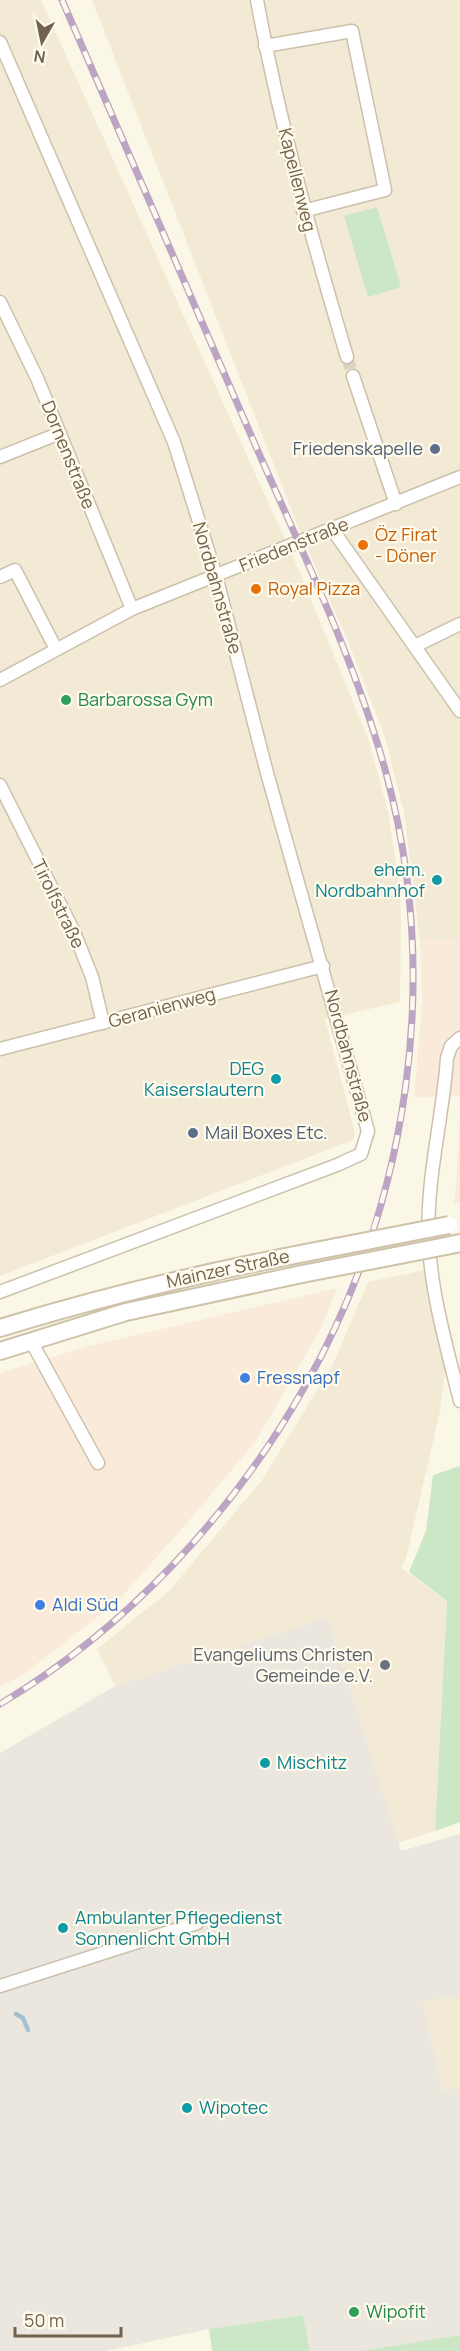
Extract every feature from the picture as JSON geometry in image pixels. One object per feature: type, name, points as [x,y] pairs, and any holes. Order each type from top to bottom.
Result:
[{"type":"main road","name":"Mainzer Straße","points":[[0,1328],[146,1286],[305,1252],[455,1224]]},
{"type":"main road","name":"Mainzer Straße","points":[[0,1351],[136,1310],[453,1244]]},
{"type":"street","name":"Kapellenweg","points":[[257,0],[265,46],[303,211],[347,357]]},
{"type":"street","points":[[265,46],[352,31],[385,190],[303,211]]},
{"type":"street","name":"Nordbahnstraße","points":[[0,42],[174,442],[216,576],[267,773],[368,1131],[361,1154],[0,1292]]},
{"type":"street","name":"Dornenstraße","points":[[0,302],[60,433],[132,609]]},
{"type":"street","points":[[353,376],[396,504]]},
{"type":"street","points":[[0,457],[60,433]]},
{"type":"street","name":"Friedenstraße","points":[[0,680],[132,609],[460,477]]},
{"type":"street","points":[[332,529],[460,711]]},
{"type":"street","points":[[0,577],[15,570],[56,649]]},
{"type":"street","points":[[415,646],[460,624]]},
{"type":"street","name":"Tirolfstraße","points":[[1,789],[74,932],[92,977],[104,1023]]},
{"type":"street","name":"Geranienweg","points":[[0,1049],[323,966]]},
{"type":"street","points":[[460,1038],[451,1046],[447,1058],[428,1242],[432,1276],[460,1401]]},
{"type":"street","points":[[32,1341],[98,1463]]},
{"type":"street","points":[[0,1986],[198,1923]]},
{"type":"shaded area","points":[[0,0],[41,0],[301,575],[369,741],[388,812],[400,890],[401,922],[400,1002],[325,1019],[355,1133],[353,1140],[0,1276]]},
{"type":"shaded area","points":[[92,0],[460,0],[460,938],[420,941],[404,812],[385,737],[351,649],[299,529]]},
{"type":"shaded area","points":[[460,938],[460,1096],[414,1097],[422,1003],[420,941]]},
{"type":"shaded area","points":[[460,1117],[460,1202],[454,1203],[456,1184]]},
{"type":"shaded area","points":[[425,1270],[446,1364],[440,1411],[406,1558],[401,1568],[447,1601],[435,1831],[398,1843],[328,1617],[115,1686],[97,1649],[169,1591],[262,1480],[332,1366],[368,1282]]},
{"type":"shaded area","points":[[337,1288],[321,1328],[256,1441],[187,1523],[116,1603],[21,1676],[0,1687],[0,1373],[85,1347]]},
{"type":"shaded area","points":[[328,1617],[401,1851],[460,1834],[460,1995],[423,2002],[443,2091],[460,2088],[460,2335],[360,2351],[310,2351],[303,2315],[209,2329],[106,2351],[0,2351],[0,1753],[115,1686]]},
{"type":"shaded area","points":[[460,1995],[460,2088],[443,2092],[423,2002]]},
{"type":"green space","points":[[377,207],[401,287],[368,297],[344,216]]},
{"type":"green space","points":[[460,1466],[460,1822],[435,1831],[447,1601],[409,1572],[426,1531],[433,1475]]},
{"type":"green space","points":[[303,2315],[310,2351],[212,2351],[209,2329]]},
{"type":"green space","points":[[460,2335],[460,2351],[360,2351]]},
{"type":"waterway","points":[[16,2014],[23,2018],[28,2030]]},
{"type":"tunnel","points":[[347,357],[353,376]]},
{"type":"railway","points":[[0,1704],[91,1641],[133,1605],[172,1566],[244,1480],[304,1388],[340,1317],[369,1243],[391,1166],[405,1088],[412,1009],[412,930],[403,851],[386,773],[359,688],[326,605],[62,0]]},
{"type":"place","name":"Friedenskapelle","points":[[435,449]]},
{"type":"place","name":"Öz Firat - Döner","points":[[363,545]]},
{"type":"place","name":"Royal Pizza","points":[[256,589]]},
{"type":"place","name":"Barbarossa Gym","points":[[66,700]]},
{"type":"place","name":"ehem. Nordbahnhof","points":[[437,880]]},
{"type":"place","name":"DEG Kaiserslautern","points":[[276,1079]]},
{"type":"place","name":"Mail Boxes Etc.","points":[[193,1133]]},
{"type":"place","name":"Fressnapf","points":[[245,1378]]},
{"type":"place","name":"Aldi Süd","points":[[40,1605]]},
{"type":"place","name":"Evangeliums Christen Gemeinde e.V.","points":[[385,1665]]},
{"type":"place","name":"Mischitz","points":[[265,1763]]},
{"type":"place","name":"Ambulanter Pflegedienst Sonnenlicht GmbH","points":[[63,1928]]},
{"type":"place","name":"Wipotec","points":[[187,2108]]},
{"type":"place","name":"Wipofit","points":[[354,2312]]}]
